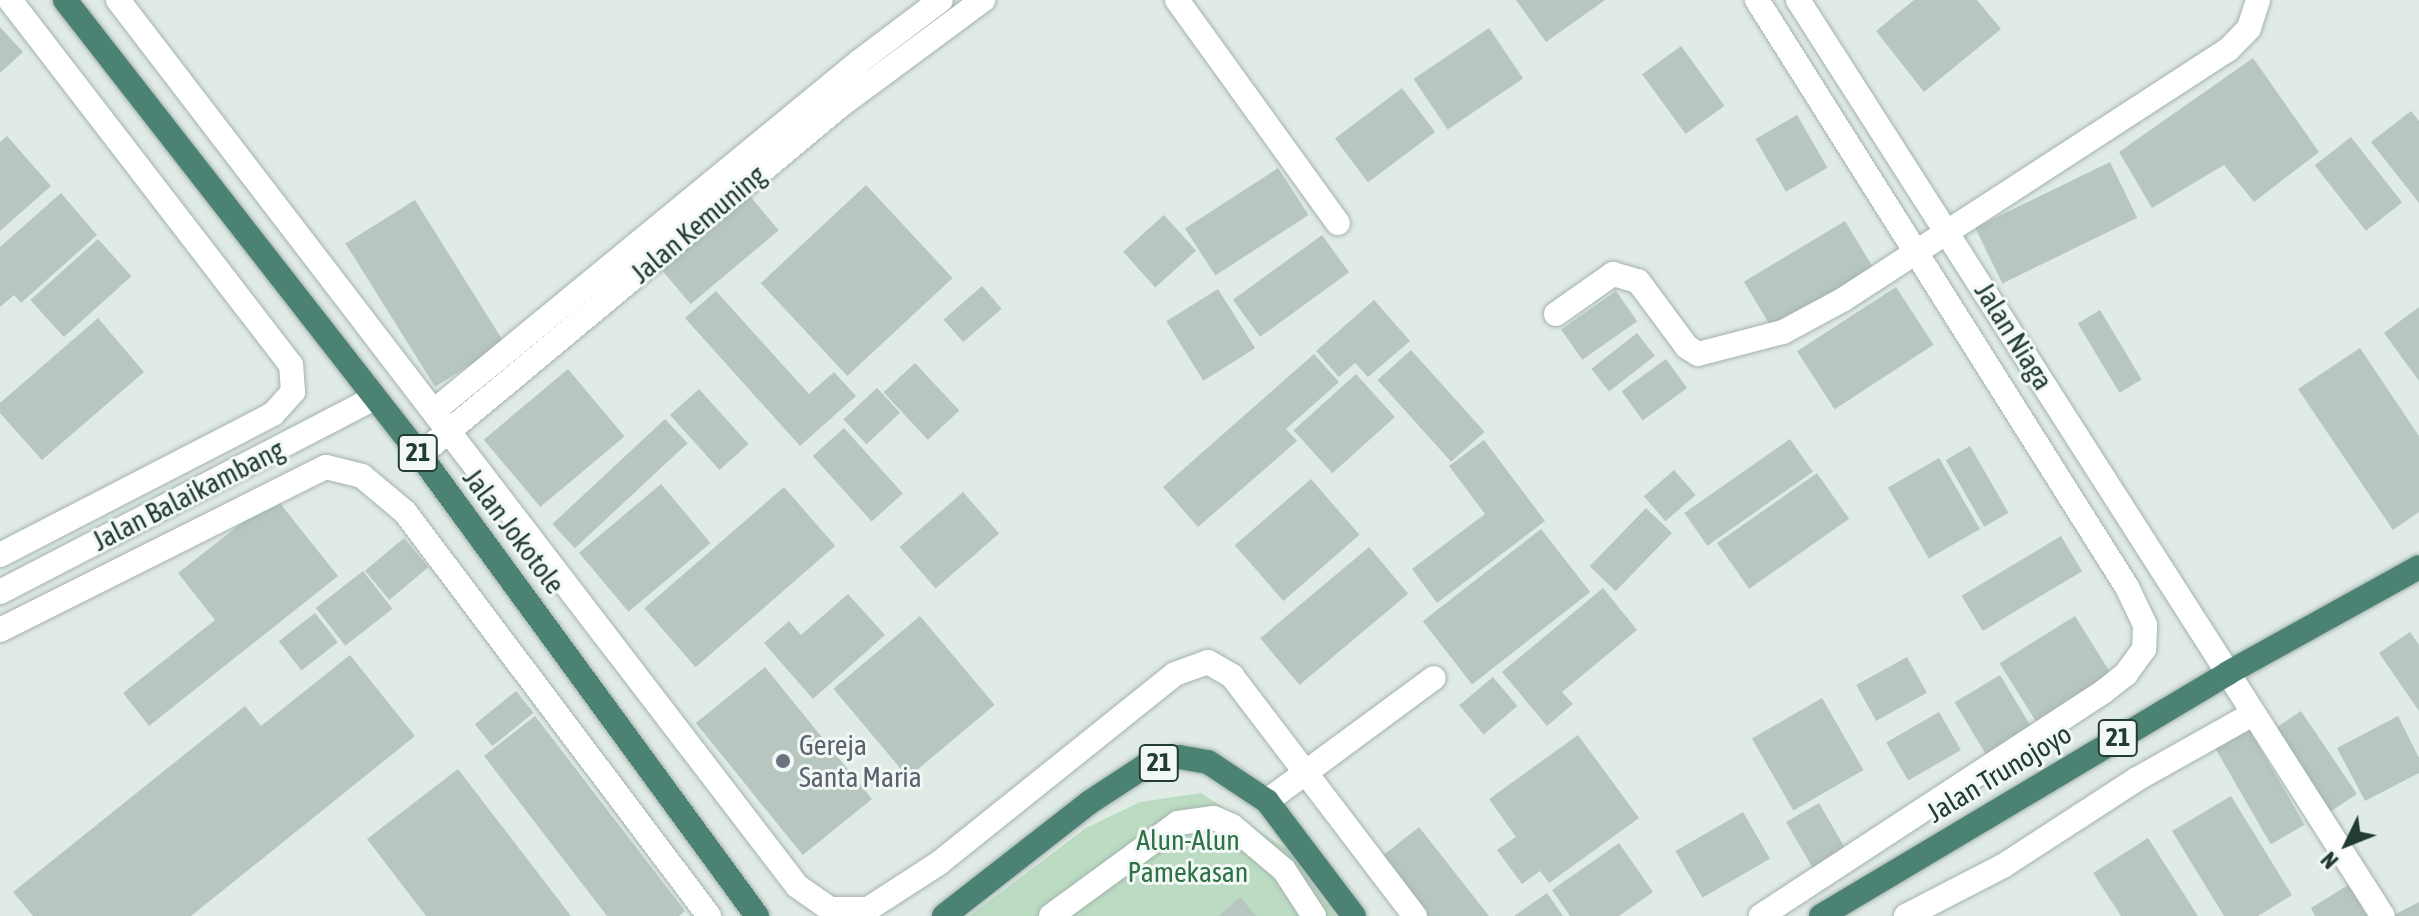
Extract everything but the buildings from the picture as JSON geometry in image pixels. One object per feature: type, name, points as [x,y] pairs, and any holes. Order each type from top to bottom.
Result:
[{"type":"highway","name":"Jalan Jokotole","points":[[65,0],[420,455],[757,916]]},
{"type":"highway","name":"Jalan Trunojoyo","points":[[1821,916],[2228,673],[2419,567]]},
{"type":"highway","name":"21","points":[[944,916],[1090,802],[1145,766],[1179,757],[1208,762],[1267,801],[1354,916]]},
{"type":"street","points":[[0,555],[273,414],[293,392],[291,365],[10,0]]},
{"type":"street","points":[[118,0],[797,886],[830,909],[868,909],[939,863],[1175,674],[1208,662],[1232,676],[1307,770],[1415,916]]},
{"type":"street","points":[[441,420],[860,61],[941,0]]},
{"type":"street","name":"Jalan Kemuning","points":[[420,455],[441,420],[841,105],[983,0]]},
{"type":"street","points":[[1177,0],[1338,223]]},
{"type":"street","points":[[1757,0],[2127,587],[2145,625],[2144,649],[2126,674],[2103,692],[1761,916]]},
{"type":"street","name":"Jalan Niaga","points":[[1798,0],[2383,916]]},
{"type":"street","points":[[1556,314],[1613,274],[1627,275],[1638,281],[1687,347],[1698,354],[1714,354],[1783,332],[1844,299],[1916,249],[2228,50],[2249,28],[2258,0]]},
{"type":"street","name":"Jalan Balaikambang","points":[[0,592],[375,398]]},
{"type":"street","points":[[0,630],[326,467],[362,476],[405,512],[709,916]]},
{"type":"street","points":[[1267,801],[1434,678]]},
{"type":"street","points":[[1906,916],[2003,866],[2137,779],[2253,714]]},
{"type":"street","points":[[1051,916],[1178,823],[1214,818],[1232,826],[1284,870],[1314,916]]},
{"type":"green space","name":"Alun-Alun Pamekasan","points":[[1201,793],[1288,850],[1336,916],[969,916],[1086,828],[1140,802]]},
{"type":"place","name":"Gereja Santa Maria","points":[[783,761]]}]
